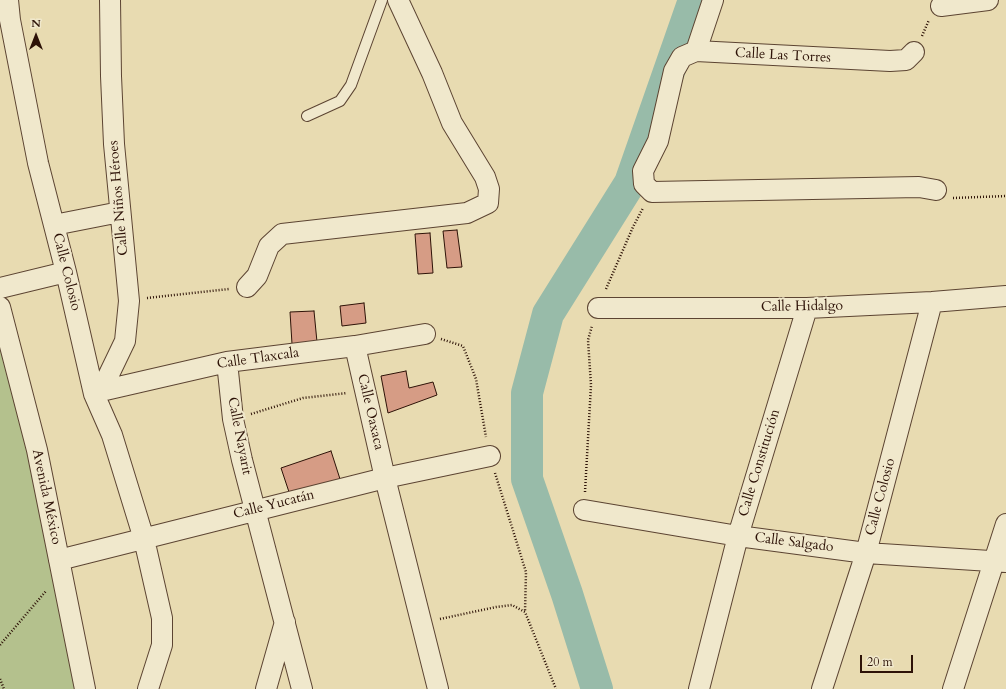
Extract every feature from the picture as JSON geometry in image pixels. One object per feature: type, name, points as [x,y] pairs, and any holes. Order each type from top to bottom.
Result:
[{"type":"street","name":"Calle Colosio","points":[[8,0],[10,20],[38,163],[98,392],[144,539],[162,618],[162,645],[148,689]]},
{"type":"street","name":"Calle Niños Héroes","points":[[98,392],[125,341],[129,300],[114,144],[110,0]]},
{"type":"street","points":[[247,287],[257,276],[269,246],[282,234],[467,213],[488,203],[489,189],[485,177],[452,123],[432,73],[398,0]]},
{"type":"street","points":[[712,0],[696,51],[682,57],[674,71],[658,141],[643,171],[644,184],[652,192],[919,187],[936,190]]},
{"type":"street","points":[[941,6],[988,0]]},
{"type":"street","name":"Calle Las Torres","points":[[696,51],[890,62],[906,60],[914,52]]},
{"type":"street","points":[[54,225],[120,212]]},
{"type":"street","points":[[0,288],[66,272]]},
{"type":"street","name":"Calle Hidalgo","points":[[598,308],[807,308],[932,302],[1006,296]]},
{"type":"street","name":"Calle Colosio","points":[[822,689],[866,552],[932,302]]},
{"type":"street","name":"Avenida México","points":[[0,307],[37,450],[85,689]]},
{"type":"street","name":"Calle Constitución","points":[[699,689],[738,536],[807,308]]},
{"type":"street","name":"Calle Tlaxcala","points":[[98,392],[227,362],[355,346],[425,334]]},
{"type":"street","name":"Calle Oaxaca","points":[[355,346],[385,478],[438,689]]},
{"type":"street","name":"Calle Nayarit","points":[[227,362],[233,419],[254,510],[285,620],[302,689]]},
{"type":"street","name":"Calle Yucatán","points":[[59,560],[385,478],[490,456]]},
{"type":"street","name":"Calle Salgado","points":[[584,510],[738,536],[866,552],[1000,561]]},
{"type":"street","points":[[953,689],[1000,561],[1006,524]]},
{"type":"street","points":[[266,689],[285,620]]},
{"type":"lane","points":[[307,116],[340,102],[351,85],[382,0]]},
{"type":"path","points":[[914,52],[929,20],[941,6]]},
{"type":"path","points":[[936,190],[952,198],[1006,196]]},
{"type":"path","points":[[584,510],[591,385],[588,340],[598,308],[633,227],[652,192]]},
{"type":"path","points":[[129,300],[247,287]]},
{"type":"path","points":[[233,419],[303,398],[365,391]]},
{"type":"path","points":[[0,645],[45,593],[48,586]]},
{"type":"path","points":[[422,622],[512,605],[525,612],[556,689]]},
{"type":"path","points":[[0,680],[4,689]]},
{"type":"green space","points":[[0,307],[85,689],[0,689]]},
{"type":"building","points":[[457,230],[462,267],[447,268],[443,231]]},
{"type":"building","points":[[430,233],[433,273],[418,274],[415,234]]},
{"type":"building","points":[[364,303],[366,323],[342,326],[340,306]]},
{"type":"building","points":[[314,311],[317,342],[292,344],[290,312]]},
{"type":"building","points":[[406,371],[409,388],[433,382],[437,395],[388,413],[381,376]]},
{"type":"building","points":[[331,451],[340,479],[290,495],[281,468]]},
{"type":"waterway","points":[[597,689],[567,594],[527,479],[527,393],[548,314],[630,183],[694,0]]}]
